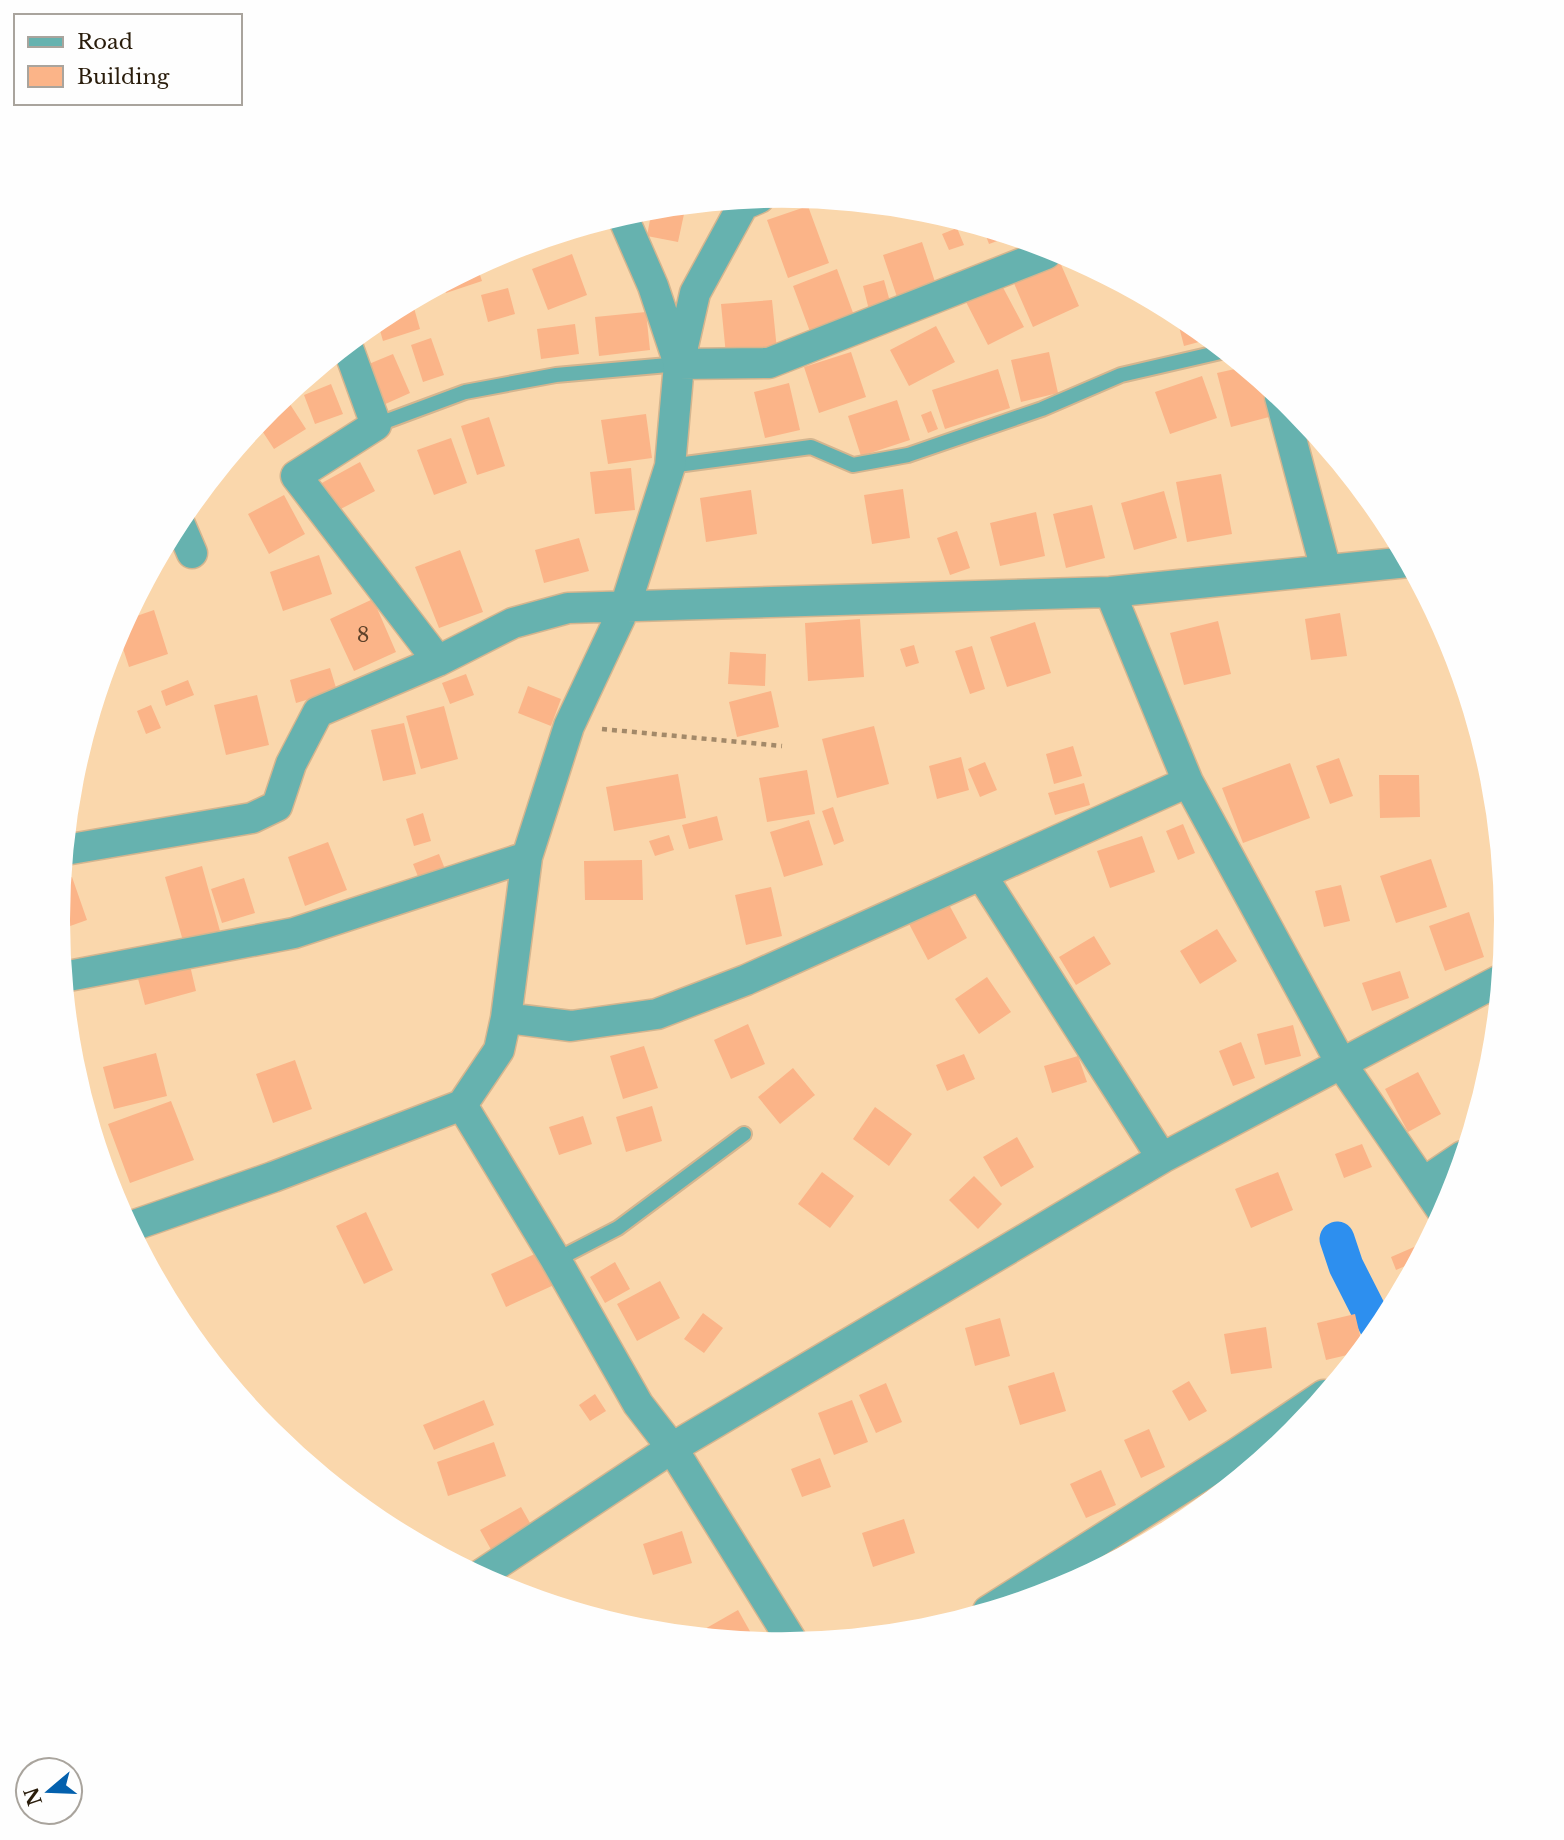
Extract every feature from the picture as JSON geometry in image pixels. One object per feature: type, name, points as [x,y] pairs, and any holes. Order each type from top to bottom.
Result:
[{"type":"street","points":[[138,1224],[273,1177],[462,1105],[499,1050],[506,1018],[527,857],[569,726],[625,607],[670,466],[679,364],[695,293],[741,210]]},
{"type":"street","points":[[627,226],[653,286],[679,364]]},
{"type":"street","points":[[679,364],[769,363],[1039,257]]},
{"type":"street","points":[[350,354],[376,425],[296,476],[438,661]]},
{"type":"street","points":[[1285,417],[1326,570]]},
{"type":"street","points":[[184,534],[192,553]]},
{"type":"street","points":[[74,848],[252,818],[277,806],[291,764],[318,712],[438,661],[513,623],[568,607],[1110,592],[1398,563]]},
{"type":"street","points":[[1110,592],[1188,782],[1342,1065],[1436,1202]]},
{"type":"street","points":[[506,1018],[571,1026],[657,1014],[746,980],[1188,782]]},
{"type":"street","points":[[73,975],[294,933],[527,857]]},
{"type":"street","points":[[982,876],[1162,1158]]},
{"type":"street","points":[[490,1569],[672,1448],[1162,1158],[1490,985]]},
{"type":"street","points":[[462,1105],[556,1260],[638,1404],[672,1448],[786,1632]]},
{"type":"street","points":[[1423,1183],[1450,1165]]},
{"type":"street","points":[[1028,1588],[1241,1463]]},
{"type":"lane","points":[[670,466],[811,447],[853,465],[908,455],[1042,410],[1121,375],[1213,354]]},
{"type":"lane","points":[[376,425],[465,392],[556,374],[679,364]]},
{"type":"lane","points":[[556,1260],[618,1227],[744,1134]]},
{"type":"path","points":[[569,726],[782,746]]},
{"type":"building","points":[[800,209],[809,209],[829,263],[788,278],[767,220]]},
{"type":"building","points":[[684,215],[678,242],[647,236],[650,221]]},
{"type":"building","points":[[958,230],[964,245],[949,250],[942,234]]},
{"type":"building","points":[[922,242],[937,288],[898,300],[883,255]]},
{"type":"building","points":[[572,254],[587,295],[548,310],[532,269]]},
{"type":"building","points":[[1054,262],[1061,265],[1079,306],[1033,327],[1013,281]]},
{"type":"building","points":[[837,269],[856,321],[812,337],[793,286]]},
{"type":"building","points":[[480,275],[482,281],[446,293],[467,281]]},
{"type":"building","points":[[884,280],[892,309],[870,314],[863,286]]},
{"type":"building","points":[[999,280],[1024,327],[988,345],[964,298]]},
{"type":"building","points":[[508,288],[515,314],[488,322],[481,295]]},
{"type":"building","points":[[772,300],[777,350],[726,355],[721,304]]},
{"type":"building","points":[[415,310],[420,329],[383,341],[380,332]]},
{"type":"building","points":[[646,312],[650,350],[599,356],[595,317]]},
{"type":"building","points":[[575,324],[579,354],[541,359],[537,329]]},
{"type":"building","points":[[936,326],[955,362],[909,386],[890,350]]},
{"type":"building","points":[[1180,329],[1198,342],[1184,346]]},
{"type":"building","points":[[431,338],[444,375],[423,382],[411,345]]},
{"type":"building","points":[[851,352],[866,397],[819,413],[804,367]]},
{"type":"building","points":[[1049,352],[1058,393],[1021,402],[1011,360]]},
{"type":"building","points":[[393,354],[410,393],[381,406],[364,366]]},
{"type":"building","points":[[998,369],[1010,408],[945,429],[932,390]]},
{"type":"building","points":[[1232,370],[1270,403],[1273,416],[1231,427],[1217,373]]},
{"type":"building","points":[[1202,376],[1217,418],[1170,434],[1155,392]]},
{"type":"building","points":[[789,383],[800,430],[765,438],[754,392]]},
{"type":"building","points":[[331,384],[343,414],[315,424],[304,395]]},
{"type":"building","points":[[897,400],[910,440],[861,456],[848,416]]},
{"type":"building","points":[[291,406],[306,429],[274,449],[264,433]]},
{"type":"building","points":[[931,411],[938,429],[928,433],[921,415]]},
{"type":"building","points":[[646,414],[652,458],[608,464],[601,420]]},
{"type":"building","points":[[489,417],[505,466],[477,475],[461,426]]},
{"type":"building","points":[[451,438],[467,483],[434,495],[417,450]]},
{"type":"building","points":[[360,462],[375,491],[335,512],[320,484]]},
{"type":"building","points":[[631,468],[635,510],[595,514],[590,472]]},
{"type":"building","points":[[1221,474],[1232,534],[1187,542],[1176,482]]},
{"type":"building","points":[[903,489],[910,538],[872,544],[864,495]]},
{"type":"building","points":[[751,490],[757,534],[706,542],[700,498]]},
{"type":"building","points":[[1164,491],[1177,538],[1134,550],[1121,503]]},
{"type":"building","points":[[284,495],[305,534],[269,554],[248,514]]},
{"type":"building","points":[[1092,505],[1105,558],[1066,568],[1053,514]]},
{"type":"building","points":[[1036,512],[1045,556],[1000,566],[990,523]]},
{"type":"building","points":[[957,531],[970,568],[950,575],[937,538]]},
{"type":"building","points":[[579,538],[589,571],[544,583],[535,550]]},
{"type":"building","points":[[460,550],[483,612],[439,628],[415,567]]},
{"type":"building","points":[[319,555],[332,594],[283,611],[270,572]]},
{"type":"building","points":[[373,599],[396,652],[354,671],[330,619]]},
{"type":"building","points":[[154,610],[168,654],[129,667],[123,650],[138,615]]},
{"type":"building","points":[[1340,613],[1347,656],[1311,660],[1305,619]]},
{"type":"building","points":[[860,619],[864,677],[808,681],[805,623]]},
{"type":"building","points":[[1218,621],[1231,674],[1184,685],[1170,633]]},
{"type":"building","points":[[1035,622],[1051,673],[1007,687],[990,637]]},
{"type":"building","points":[[914,645],[919,663],[906,667],[900,649]]},
{"type":"building","points":[[972,646],[985,689],[970,694],[955,651]]},
{"type":"building","points":[[730,652],[766,654],[765,686],[728,684]]},
{"type":"building","points":[[330,668],[337,691],[296,703],[290,680]]},
{"type":"building","points":[[466,674],[474,695],[450,704],[442,683]]},
{"type":"building","points":[[188,680],[194,695],[166,706],[161,691]]},
{"type":"building","points":[[528,686],[561,699],[551,726],[518,713]]},
{"type":"building","points":[[771,691],[779,727],[737,737],[729,702]]},
{"type":"building","points":[[257,695],[269,745],[226,755],[214,705]]},
{"type":"building","points":[[151,705],[161,728],[146,734],[137,711]]},
{"type":"building","points":[[444,706],[458,759],[421,769],[406,716]]},
{"type":"building","points":[[404,723],[416,774],[383,781],[371,730]]},
{"type":"building","points":[[874,726],[889,784],[837,798],[822,739]]},
{"type":"building","points":[[1073,746],[1082,776],[1054,784],[1046,754]]},
{"type":"building","points":[[961,757],[969,790],[937,799],[929,766]]},
{"type":"building","points":[[1339,758],[1353,796],[1330,804],[1316,766]]},
{"type":"building","points":[[985,762],[997,790],[980,797],[968,769]]},
{"type":"building","points":[[1290,763],[1310,818],[1243,843],[1222,788]]},
{"type":"building","points":[[807,770],[815,814],[767,822],[759,778]]},
{"type":"building","points":[[678,774],[686,818],[614,831],[606,787]]},
{"type":"building","points":[[1379,775],[1419,775],[1420,817],[1380,818]]},
{"type":"building","points":[[1084,783],[1090,805],[1055,815],[1048,793]]},
{"type":"building","points":[[833,807],[844,841],[834,845],[822,811]]},
{"type":"building","points":[[423,813],[431,841],[414,846],[406,819]]},
{"type":"building","points":[[717,816],[723,840],[689,849],[682,825]]},
{"type":"building","points":[[809,820],[823,865],[784,877],[770,832]]},
{"type":"building","points":[[1183,824],[1195,853],[1178,860],[1166,831]]},
{"type":"building","points":[[669,835],[674,850],[655,856],[649,841]]},
{"type":"building","points":[[1142,836],[1155,872],[1110,888],[1097,851]]},
{"type":"building","points":[[328,842],[347,890],[305,906],[288,857]]},
{"type":"building","points":[[439,854],[447,874],[421,884],[413,864]]},
{"type":"building","points":[[1431,859],[1447,907],[1396,923],[1380,876]]},
{"type":"building","points":[[642,860],[643,900],[585,900],[584,861]]},
{"type":"building","points":[[202,866],[220,931],[183,941],[165,877]]},
{"type":"building","points":[[72,877],[87,920],[70,926],[70,920]]},
{"type":"building","points":[[244,878],[255,913],[222,923],[211,889]]},
{"type":"building","points":[[1341,885],[1350,921],[1324,927],[1315,891]]},
{"type":"building","points":[[771,887],[782,936],[746,945],[735,895]]},
{"type":"building","points":[[947,901],[967,938],[928,960],[908,922]]},
{"type":"building","points":[[1469,912],[1484,957],[1445,971],[1429,926]]},
{"type":"building","points":[[1217,929],[1237,961],[1200,984],[1180,951]]},
{"type":"building","points":[[1094,936],[1111,964],[1076,985],[1059,957]]},
{"type":"building","points":[[188,957],[196,991],[145,1005],[136,971]]},
{"type":"building","points":[[1400,971],[1409,998],[1372,1011],[1362,983]]},
{"type":"building","points":[[987,977],[1011,1012],[979,1034],[955,999]]},
{"type":"building","points":[[748,1024],[765,1064],[731,1079],[714,1040]]},
{"type":"building","points":[[1293,1025],[1301,1056],[1265,1065],[1257,1034]]},
{"type":"building","points":[[1241,1042],[1255,1078],[1233,1086],[1219,1051]]},
{"type":"building","points":[[644,1046],[658,1088],[623,1099],[610,1056]]},
{"type":"building","points":[[156,1053],[167,1096],[114,1109],[103,1067]]},
{"type":"building","points":[[964,1054],[975,1079],[947,1091],[936,1065]]},
{"type":"building","points":[[1078,1056],[1087,1082],[1052,1093],[1044,1066]]},
{"type":"building","points":[[295,1060],[312,1109],[273,1123],[256,1074]]},
{"type":"building","points":[[793,1068],[815,1095],[780,1124],[758,1097]]},
{"type":"building","points":[[1418,1072],[1441,1114],[1408,1132],[1385,1089]]},
{"type":"building","points":[[171,1101],[194,1160],[130,1183],[108,1124]]},
{"type":"building","points":[[652,1106],[662,1141],[626,1152],[616,1117]]},
{"type":"building","points":[[875,1107],[912,1134],[889,1166],[853,1139]]},
{"type":"building","points":[[583,1116],[592,1144],[559,1155],[549,1127]]},
{"type":"building","points":[[1017,1137],[1034,1167],[1001,1187],[983,1157]]},
{"type":"building","points":[[1362,1144],[1372,1167],[1344,1178],[1335,1154]]},
{"type":"building","points":[[822,1172],[854,1196],[830,1228],[798,1204]]},
{"type":"building","points":[[1278,1172],[1293,1210],[1251,1228],[1235,1189]]},
{"type":"building","points":[[974,1176],[1002,1204],[978,1229],[949,1200]]},
{"type":"building","points":[[366,1212],[393,1270],[364,1284],[336,1226]]},
{"type":"building","points":[[1415,1247],[1404,1267],[1396,1270],[1391,1257]]},
{"type":"building","points":[[539,1252],[554,1285],[506,1307],[491,1274]]},
{"type":"building","points":[[615,1262],[630,1289],[605,1303],[590,1277]]},
{"type":"building","points":[[660,1281],[680,1318],[637,1341],[617,1304]]},
{"type":"building","points":[[703,1313],[723,1328],[704,1353],[684,1339]]},
{"type":"building","points":[[1355,1314],[1360,1335],[1345,1356],[1326,1360],[1317,1323]]},
{"type":"building","points":[[1000,1318],[1010,1356],[975,1366],[965,1328]]},
{"type":"building","points":[[1266,1327],[1272,1368],[1231,1374],[1224,1334]]},
{"type":"building","points":[[1054,1372],[1066,1411],[1020,1425],[1008,1386]]},
{"type":"building","points":[[1189,1381],[1207,1411],[1189,1421],[1172,1391]]},
{"type":"building","points":[[886,1383],[902,1422],[876,1433],[859,1395]]},
{"type":"building","points":[[595,1394],[606,1411],[590,1421],[579,1405]]},
{"type":"building","points":[[484,1400],[494,1425],[434,1450],[423,1425]]},
{"type":"building","points":[[852,1400],[868,1442],[834,1455],[818,1413]]},
{"type":"building","points":[[1149,1429],[1165,1467],[1141,1478],[1124,1440]]},
{"type":"building","points":[[494,1442],[506,1476],[448,1496],[437,1462]]},
{"type":"building","points":[[820,1458],[831,1487],[802,1497],[791,1469]]},
{"type":"building","points":[[1101,1470],[1116,1505],[1086,1518],[1070,1484]]},
{"type":"building","points":[[521,1507],[534,1530],[493,1553],[480,1530]]},
{"type":"building","points":[[904,1519],[915,1553],[873,1567],[862,1533]]},
{"type":"building","points":[[682,1531],[692,1563],[653,1575],[643,1544]]},
{"type":"building","points":[[738,1610],[750,1631],[735,1630],[707,1628]]},
{"type":"waterway","points":[[1337,1239],[1346,1266],[1372,1318]]}]
